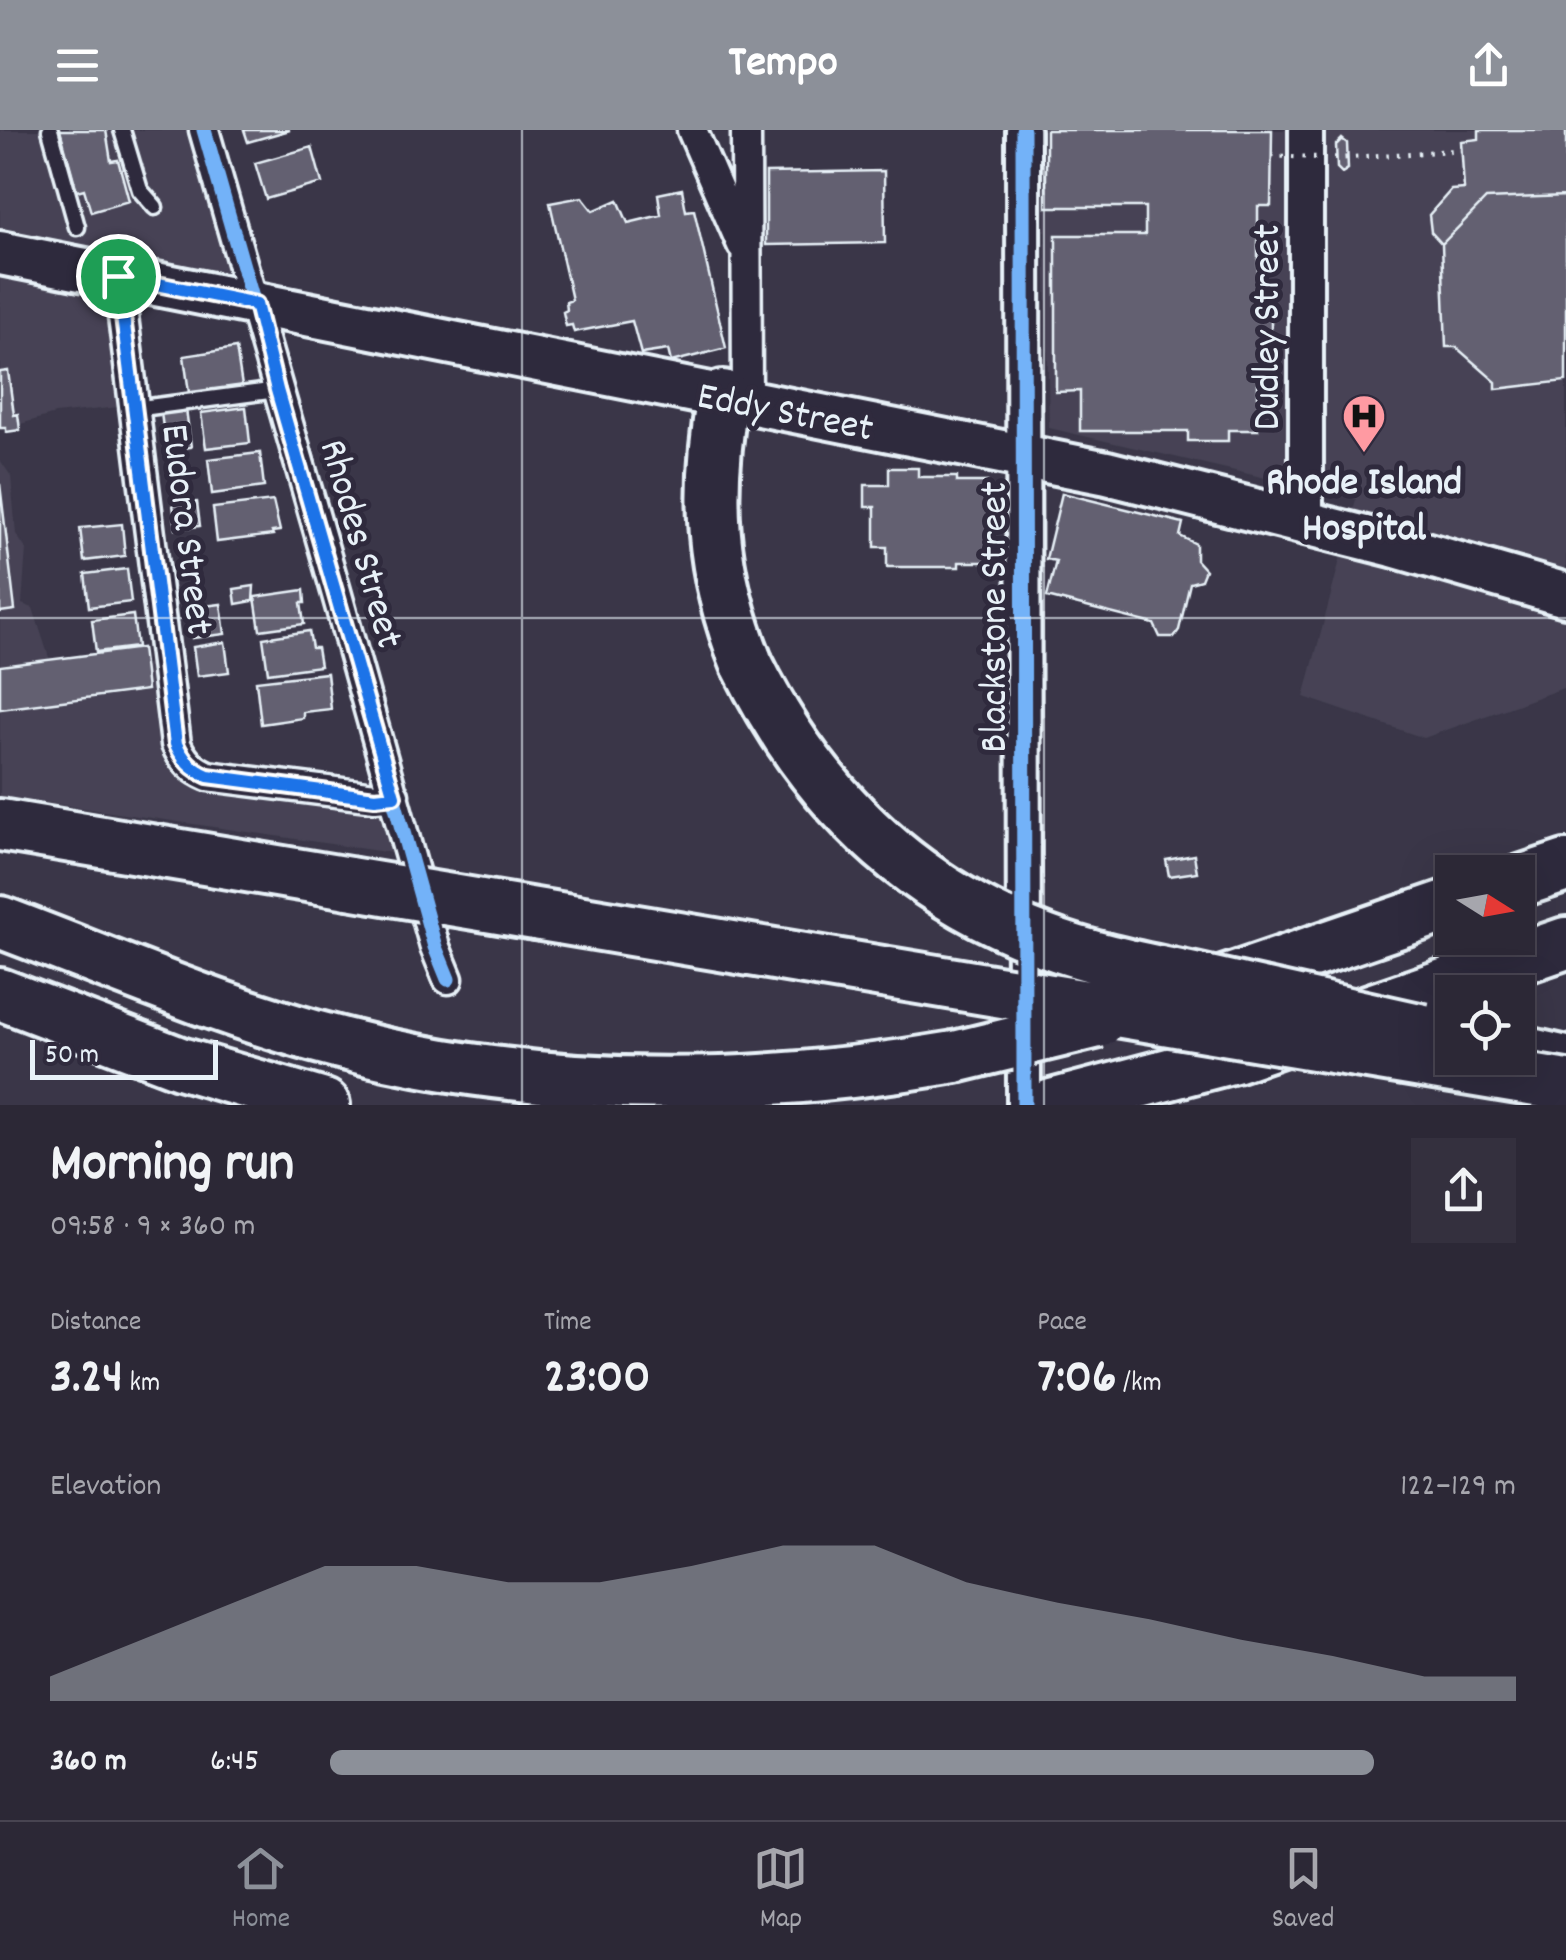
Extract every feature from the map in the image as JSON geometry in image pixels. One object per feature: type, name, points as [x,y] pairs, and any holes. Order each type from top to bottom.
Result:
[{"type":"highway","points":[[735,399],[712,479],[713,534],[725,602],[747,664],[793,746],[850,816],[904,864],[987,916],[1047,942],[1435,1033]]},
{"type":"highway","points":[[10,827],[1566,1086]]},
{"type":"highway","points":[[1535,876],[1566,866]]},
{"type":"highway","points":[[0,922],[299,1032],[403,1057],[494,1072],[622,1083],[726,1084],[832,1076],[954,1057],[1098,1022],[1435,910]]},
{"type":"highway","points":[[1072,1100],[1234,1056],[1566,943]]},
{"type":"highway","points":[[2,995],[180,1062],[324,1105]]},
{"type":"highway","points":[[1535,1055],[1566,1062]]},
{"type":"highway","points":[[180,1062],[267,1105]]},
{"type":"main road","name":"Eddy Street","points":[[0,252],[1107,474],[1416,552],[1566,595]]},
{"type":"street","name":"Rhodes Street","points":[[204,130],[435,947],[448,979]]},
{"type":"street","points":[[692,130],[746,256]]},
{"type":"street","points":[[735,399],[746,256],[746,130]]},
{"type":"street","name":"Blackstone Street","points":[[1023,130],[1024,1105]]},
{"type":"street","name":"Dudley Street","points":[[1306,130],[1306,524]]},
{"type":"street","name":"Eudora Street","points":[[118,276],[176,744],[189,765],[208,776],[375,798],[394,796]]},
{"type":"lane","points":[[50,130],[77,228]]},
{"type":"lane","points":[[122,130],[140,190],[154,207]]},
{"type":"lane","points":[[134,409],[277,390]]},
{"type":"path","points":[[1272,156],[1342,158],[1461,150]]},
{"type":"shaded area","points":[[0,130],[197,130],[250,300],[123,276],[128,406],[55,414],[0,430]]},
{"type":"shaded area","name":"Rhode Island Hospital","points":[[1043,130],[1566,130],[1566,687],[1424,738],[1304,697],[1356,499],[1049,428]]},
{"type":"shaded area","points":[[0,460],[11,476],[16,534],[26,549],[22,604],[33,608],[54,673],[166,662],[178,748],[237,781],[379,789],[399,854],[0,796]]},
{"type":"building","points":[[60,130],[106,130],[111,161],[118,160],[129,201],[91,212],[84,189],[77,191]]},
{"type":"building","points":[[244,130],[290,130],[248,142]]},
{"type":"building","points":[[1046,130],[1272,130],[1271,206],[1258,206],[1258,297],[1271,297],[1271,367],[1258,367],[1258,430],[1228,430],[1228,441],[1188,441],[1188,431],[1080,431],[1080,391],[1056,392],[1056,235],[1145,235],[1145,207],[1046,207]]},
{"type":"building","points":[[1479,130],[1566,130],[1566,196],[1486,199],[1442,244],[1431,232],[1429,215],[1451,190],[1464,189],[1461,141],[1479,139]]},
{"type":"building","points":[[1342,139],[1347,143],[1348,169],[1342,173],[1337,168],[1336,145]]},
{"type":"building","points":[[312,147],[322,183],[266,199],[255,163]]},
{"type":"building","points":[[884,171],[885,243],[766,245],[766,173]]},
{"type":"building","points":[[682,189],[686,211],[694,210],[726,348],[671,362],[668,350],[641,354],[632,321],[574,332],[572,325],[566,326],[563,312],[567,310],[566,302],[572,300],[550,203],[582,197],[593,211],[618,200],[628,223],[661,215],[658,194]]},
{"type":"building","points":[[1566,196],[1566,381],[1496,389],[1496,382],[1456,347],[1446,347],[1442,244],[1486,199]]},
{"type":"building","points":[[236,348],[242,386],[189,393],[184,356]]},
{"type":"building","points":[[8,371],[20,430],[6,432],[6,428],[0,428],[0,372]]},
{"type":"building","points":[[246,407],[250,443],[206,448],[201,413]]},
{"type":"building","points":[[186,409],[191,447],[166,450],[161,413]]},
{"type":"building","points":[[260,453],[264,487],[212,494],[208,459]]},
{"type":"building","points":[[889,468],[918,468],[918,477],[987,482],[988,562],[959,562],[959,567],[887,567],[887,547],[875,547],[875,507],[865,507],[865,485],[889,485]]},
{"type":"building","points":[[0,484],[15,610],[0,612]]},
{"type":"building","points":[[1062,493],[1183,523],[1180,536],[1196,544],[1196,560],[1205,570],[1201,580],[1190,583],[1174,637],[1160,637],[1154,624],[1047,597],[1056,561],[1046,559]]},
{"type":"building","points":[[273,501],[280,531],[217,542],[213,508]]},
{"type":"building","points":[[197,502],[200,526],[176,529],[173,504]]},
{"type":"building","points":[[122,524],[125,556],[84,561],[80,528]]},
{"type":"building","points":[[127,569],[131,602],[89,607],[85,574]]},
{"type":"building","points":[[254,586],[253,601],[236,604],[234,589]]},
{"type":"building","points":[[304,590],[304,624],[260,630],[255,597]]},
{"type":"building","points":[[221,604],[225,634],[192,638],[188,608]]},
{"type":"building","points":[[133,615],[137,647],[96,652],[92,620]]},
{"type":"building","points":[[309,631],[320,666],[268,673],[263,638]]},
{"type":"building","points":[[225,642],[229,672],[197,676],[193,647]]},
{"type":"building","points":[[142,648],[147,690],[0,709],[0,666]]},
{"type":"building","points":[[327,673],[331,709],[261,724],[256,681]]},
{"type":"building","points":[[1194,855],[1197,872],[1169,876],[1166,860]]},
{"type":"cycle path","points":[[204,130],[435,947],[448,979]]},
{"type":"cycle path","points":[[1023,130],[1024,1105]]},
{"type":"cycle path","points":[[118,276],[179,750],[189,764],[208,776],[375,797],[394,795]]},
{"type":"place","name":"Rhode Island Hospital","points":[[1364,454]]},
{"type":"route","points":[[118,276],[256,304],[277,390],[394,796],[375,798],[208,776],[181,756],[176,744],[118,276]]}]
